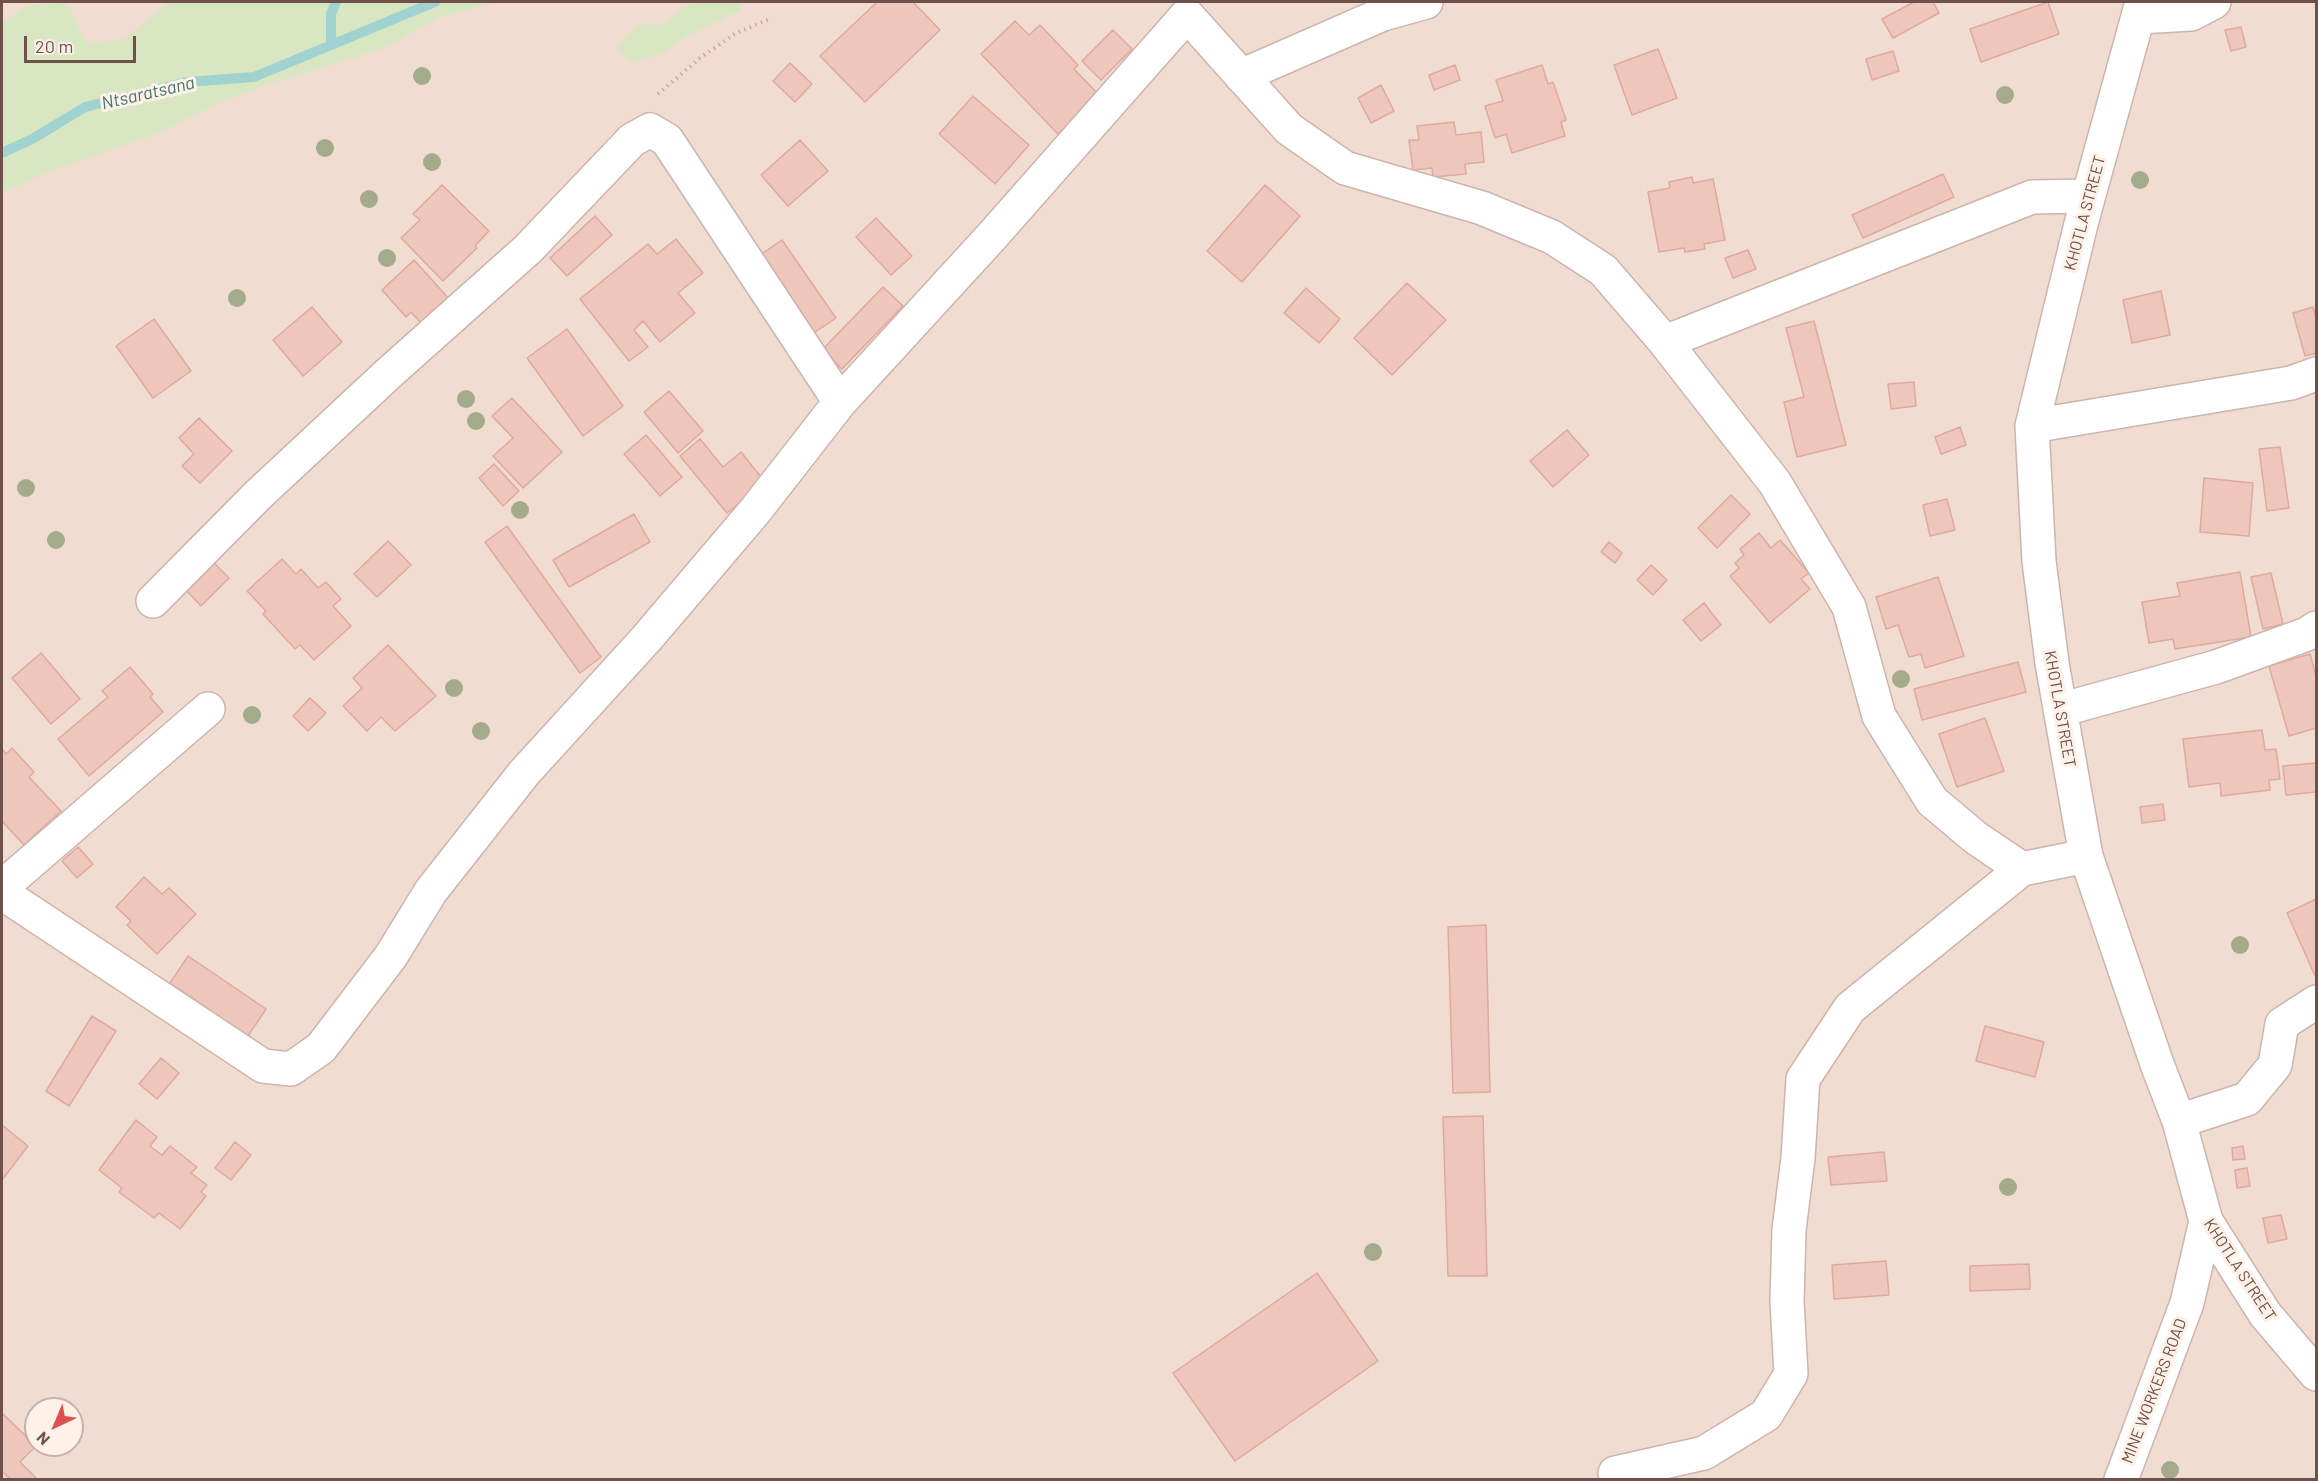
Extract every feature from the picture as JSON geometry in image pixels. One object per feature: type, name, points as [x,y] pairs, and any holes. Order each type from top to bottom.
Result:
[{"type":"street","points":[[1241,76],[1383,14],[1426,2]]},
{"type":"street","points":[[2141,9],[2191,14],[2214,2]]},
{"type":"street","name":"KHOTLA STREET","points":[[2141,9],[2088,196],[2032,426],[2039,561],[2060,710],[2086,856],[2157,1064],[2179,1121],[2206,1221],[2265,1314],[2316,1374]]},
{"type":"street","points":[[2,893],[263,1066],[291,1069],[321,1048],[391,956],[431,891],[524,773],[647,638],[755,511],[840,402],[993,235],[1187,15],[1289,129],[1345,168],[1482,208],[1552,237],[1603,270],[1665,342],[1775,483],[1849,608],[1880,716],[1932,801],[1976,838],[2022,869]]},
{"type":"street","points":[[153,601],[266,487],[528,249],[632,140],[650,130],[667,140],[840,402]]},
{"type":"street","points":[[1665,342],[2032,197],[2088,196]]},
{"type":"street","points":[[2032,426],[2291,383],[2316,374]]},
{"type":"street","points":[[2060,710],[2216,667],[2307,634],[2316,628]]},
{"type":"street","points":[[2,887],[208,709]]},
{"type":"street","points":[[1615,1473],[1704,1453],[1766,1415],[1791,1374],[1787,1301],[1789,1230],[1798,1158],[1803,1079],[1850,1008],[2022,869],[2086,856]]},
{"type":"street","points":[[2179,1121],[2247,1099],[2275,1065],[2282,1024],[2316,1002]]},
{"type":"street","name":"MINE WORKERS ROAD","points":[[2121,1479],[2187,1303],[2206,1221]]},
{"type":"path","points":[[650,130],[658,94],[700,58],[736,33],[770,20]]},
{"type":"shaded area","points":[[2,2],[2316,2],[2316,1479],[2,1480]]},
{"type":"green space","points":[[66,2],[86,43],[123,40],[169,2],[499,2],[441,17],[379,50],[263,86],[222,102],[156,134],[45,173],[2,193],[2,24],[27,6]]},
{"type":"green space","points":[[692,2],[743,2],[739,11],[688,36],[661,54],[632,63],[615,49],[636,25],[664,24]]},
{"type":"building","points":[[877,2],[913,2],[940,30],[865,102],[820,56]]},
{"type":"building","points":[[1914,2],[1933,2],[1939,13],[1893,38],[1882,19]]},
{"type":"building","points":[[2048,2],[2059,34],[1981,62],[1970,29]]},
{"type":"building","points":[[1015,21],[1029,35],[1040,25],[1078,65],[1074,69],[1099,95],[1058,134],[981,54]]},
{"type":"building","points":[[2241,27],[2246,47],[2231,51],[2225,30]]},
{"type":"building","points":[[1113,30],[1132,49],[1101,80],[1082,61]]},
{"type":"building","points":[[1658,49],[1677,98],[1632,115],[1614,65]]},
{"type":"building","points":[[1893,51],[1899,71],[1872,80],[1866,59]]},
{"type":"building","points":[[790,63],[812,84],[795,102],[773,81]]},
{"type":"building","points":[[1455,65],[1460,80],[1434,90],[1429,75]]},
{"type":"building","points":[[1542,65],[1548,84],[1553,82],[1566,120],[1561,122],[1565,136],[1512,153],[1506,134],[1495,138],[1485,106],[1503,101],[1496,80]]},
{"type":"building","points":[[1381,85],[1394,111],[1371,123],[1358,98]]},
{"type":"building","points":[[973,96],[1029,145],[995,184],[939,134]]},
{"type":"building","points":[[1454,122],[1456,135],[1481,132],[1484,162],[1465,164],[1466,174],[1433,177],[1432,168],[1413,170],[1409,140],[1419,140],[1417,126]]},
{"type":"building","points":[[800,140],[828,171],[788,206],[761,175]]},
{"type":"building","points":[[1943,174],[1954,197],[1863,238],[1852,215]]},
{"type":"building","points":[[1692,177],[1693,183],[1713,179],[1725,240],[1704,244],[1705,249],[1685,252],[1684,248],[1659,252],[1648,192],[1670,188],[1669,182]]},
{"type":"building","points":[[442,185],[489,231],[475,246],[477,248],[443,281],[401,238],[420,220],[413,214]]},
{"type":"building","points":[[1265,185],[1300,216],[1242,282],[1207,251]]},
{"type":"building","points":[[595,216],[612,235],[567,276],[550,258]]},
{"type":"building","points":[[876,218],[912,256],[891,275],[856,237]]},
{"type":"building","points":[[676,239],[703,273],[678,293],[695,313],[660,342],[643,321],[634,330],[648,347],[629,361],[580,299],[648,244],[657,254]]},
{"type":"building","points":[[782,240],[836,318],[811,335],[757,257]]},
{"type":"building","points":[[1748,250],[1756,269],[1733,278],[1725,258]]},
{"type":"building","points":[[414,260],[451,301],[424,326],[411,312],[406,317],[382,290]]},
{"type":"building","points":[[1407,283],[1446,320],[1392,375],[1354,338]]},
{"type":"building","points":[[883,287],[903,306],[842,369],[822,350]]},
{"type":"building","points":[[1306,288],[1340,319],[1319,343],[1284,313]]},
{"type":"building","points":[[2161,291],[2170,335],[2132,343],[2123,300]]},
{"type":"building","points":[[312,307],[342,342],[303,376],[273,340]]},
{"type":"building","points":[[2313,307],[2316,318],[2316,353],[2305,356],[2293,313]]},
{"type":"building","points":[[154,319],[191,371],[153,398],[116,346]]},
{"type":"building","points":[[1814,321],[1846,445],[1797,457],[1784,402],[1804,397],[1786,328]]},
{"type":"building","points":[[567,329],[623,406],[583,436],[527,358]]},
{"type":"building","points":[[1914,382],[1916,406],[1891,409],[1888,384]]},
{"type":"building","points":[[669,391],[703,431],[678,453],[644,412]]},
{"type":"building","points":[[512,398],[562,452],[523,488],[493,456],[513,438],[492,416]]},
{"type":"building","points":[[199,418],[232,451],[200,483],[182,466],[194,454],[179,438]]},
{"type":"building","points":[[1960,427],[1966,445],[1941,454],[1935,437]]},
{"type":"building","points":[[1567,430],[1589,455],[1553,487],[1530,461]]},
{"type":"building","points":[[646,435],[682,477],[660,496],[624,454]]},
{"type":"building","points":[[700,439],[723,467],[741,452],[765,482],[727,513],[680,456]]},
{"type":"building","points":[[2280,447],[2289,508],[2267,511],[2259,449]]},
{"type":"building","points":[[494,464],[519,491],[503,506],[479,478]]},
{"type":"building","points":[[2204,478],[2253,483],[2249,536],[2200,532]]},
{"type":"building","points":[[1731,495],[1750,514],[1717,548],[1698,528]]},
{"type":"building","points":[[1947,499],[1955,530],[1930,536],[1923,505]]},
{"type":"building","points":[[634,514],[650,542],[569,587],[553,560]]},
{"type":"building","points":[[507,526],[601,657],[580,673],[485,542]]},
{"type":"building","points":[[1759,533],[1771,548],[1780,540],[1809,573],[1801,579],[1810,589],[1770,623],[1730,576],[1739,568],[1735,563],[1744,555],[1740,549]]},
{"type":"building","points":[[388,541],[411,565],[377,597],[354,574]]},
{"type":"building","points":[[1609,542],[1622,553],[1615,563],[1601,552]]},
{"type":"building","points":[[282,559],[296,574],[301,569],[318,588],[326,582],[341,599],[333,606],[351,626],[314,660],[300,645],[295,649],[263,614],[266,611],[247,591]]},
{"type":"building","points":[[212,561],[229,578],[201,606],[184,588]]},
{"type":"building","points":[[1651,565],[1667,580],[1653,595],[1637,580]]},
{"type":"building","points":[[2240,572],[2251,637],[2175,649],[2173,639],[2149,643],[2142,602],[2180,596],[2177,583]]},
{"type":"building","points":[[2271,573],[2283,624],[2263,629],[2251,577]]},
{"type":"building","points":[[1938,577],[1964,656],[1925,668],[1921,654],[1909,657],[1898,625],[1886,629],[1876,597]]},
{"type":"building","points":[[1704,603],[1721,625],[1701,641],[1683,620]]},
{"type":"building","points":[[388,645],[436,696],[395,731],[381,717],[367,731],[343,706],[362,688],[353,678]]},
{"type":"building","points":[[41,653],[80,699],[51,724],[12,678]]},
{"type":"building","points":[[2310,654],[2316,676],[2316,728],[2289,736],[2269,666]]},
{"type":"building","points":[[2018,662],[2026,692],[1922,720],[1914,689]]},
{"type":"building","points":[[130,667],[153,694],[150,697],[163,712],[89,776],[58,739],[108,697],[102,691]]},
{"type":"building","points":[[310,698],[326,713],[308,731],[293,716]]},
{"type":"building","points":[[1985,718],[2004,771],[1957,787],[1939,734]]},
{"type":"building","points":[[2262,730],[2265,750],[2276,749],[2280,779],[2269,780],[2270,790],[2221,796],[2220,783],[2189,787],[2183,739]]},
{"type":"building","points":[[12,748],[34,772],[29,777],[61,811],[24,845],[2,821],[2,749],[6,754]]},
{"type":"building","points":[[2316,763],[2316,792],[2286,795],[2283,766]]},
{"type":"building","points":[[2163,804],[2165,820],[2142,823],[2140,807]]},
{"type":"building","points":[[78,847],[93,864],[77,878],[62,861]]},
{"type":"building","points":[[144,877],[162,894],[169,888],[196,914],[157,954],[127,925],[131,921],[116,907]]},
{"type":"building","points":[[2316,899],[2316,978],[2287,913]]},
{"type":"building","points":[[1486,925],[1490,1092],[1453,1093],[1448,927]]},
{"type":"building","points":[[188,956],[266,1009],[248,1036],[170,983]]},
{"type":"building","points":[[92,1016],[116,1031],[69,1106],[46,1091]]},
{"type":"building","points":[[1985,1026],[2044,1042],[2035,1077],[1976,1061]]},
{"type":"building","points":[[161,1058],[179,1073],[157,1099],[139,1084]]},
{"type":"building","points":[[1483,1116],[1487,1276],[1448,1276],[1443,1117]]},
{"type":"building","points":[[136,1120],[157,1137],[150,1146],[162,1155],[170,1146],[197,1167],[191,1173],[207,1185],[201,1192],[206,1196],[180,1229],[159,1213],[154,1218],[119,1192],[122,1188],[99,1170]]},
{"type":"building","points":[[2,1125],[28,1146],[2,1180]]},
{"type":"building","points":[[235,1142],[251,1155],[231,1180],[215,1168]]},
{"type":"building","points":[[2243,1146],[2245,1159],[2233,1160],[2232,1148]]},
{"type":"building","points":[[1884,1152],[1887,1181],[1831,1185],[1828,1157]]},
{"type":"building","points":[[2247,1168],[2250,1186],[2237,1188],[2235,1170]]},
{"type":"building","points":[[2281,1215],[2287,1239],[2268,1243],[2263,1218]]},
{"type":"building","points":[[1886,1261],[1889,1295],[1834,1299],[1832,1265]]},
{"type":"building","points":[[2029,1264],[2030,1289],[1970,1291],[1970,1266]]},
{"type":"building","points":[[1317,1273],[1378,1361],[1235,1461],[1173,1373]]},
{"type":"building","points":[[2,1413],[24,1434],[25,1457],[20,1462],[36,1478],[34,1480],[11,1480],[2,1471]]},
{"type":"waterway","points":[[331,43],[331,14],[336,2]]},
{"type":"waterway","name":"Ntsaratsana","points":[[2,153],[34,138],[85,107],[187,82],[254,77],[435,2]]}]
